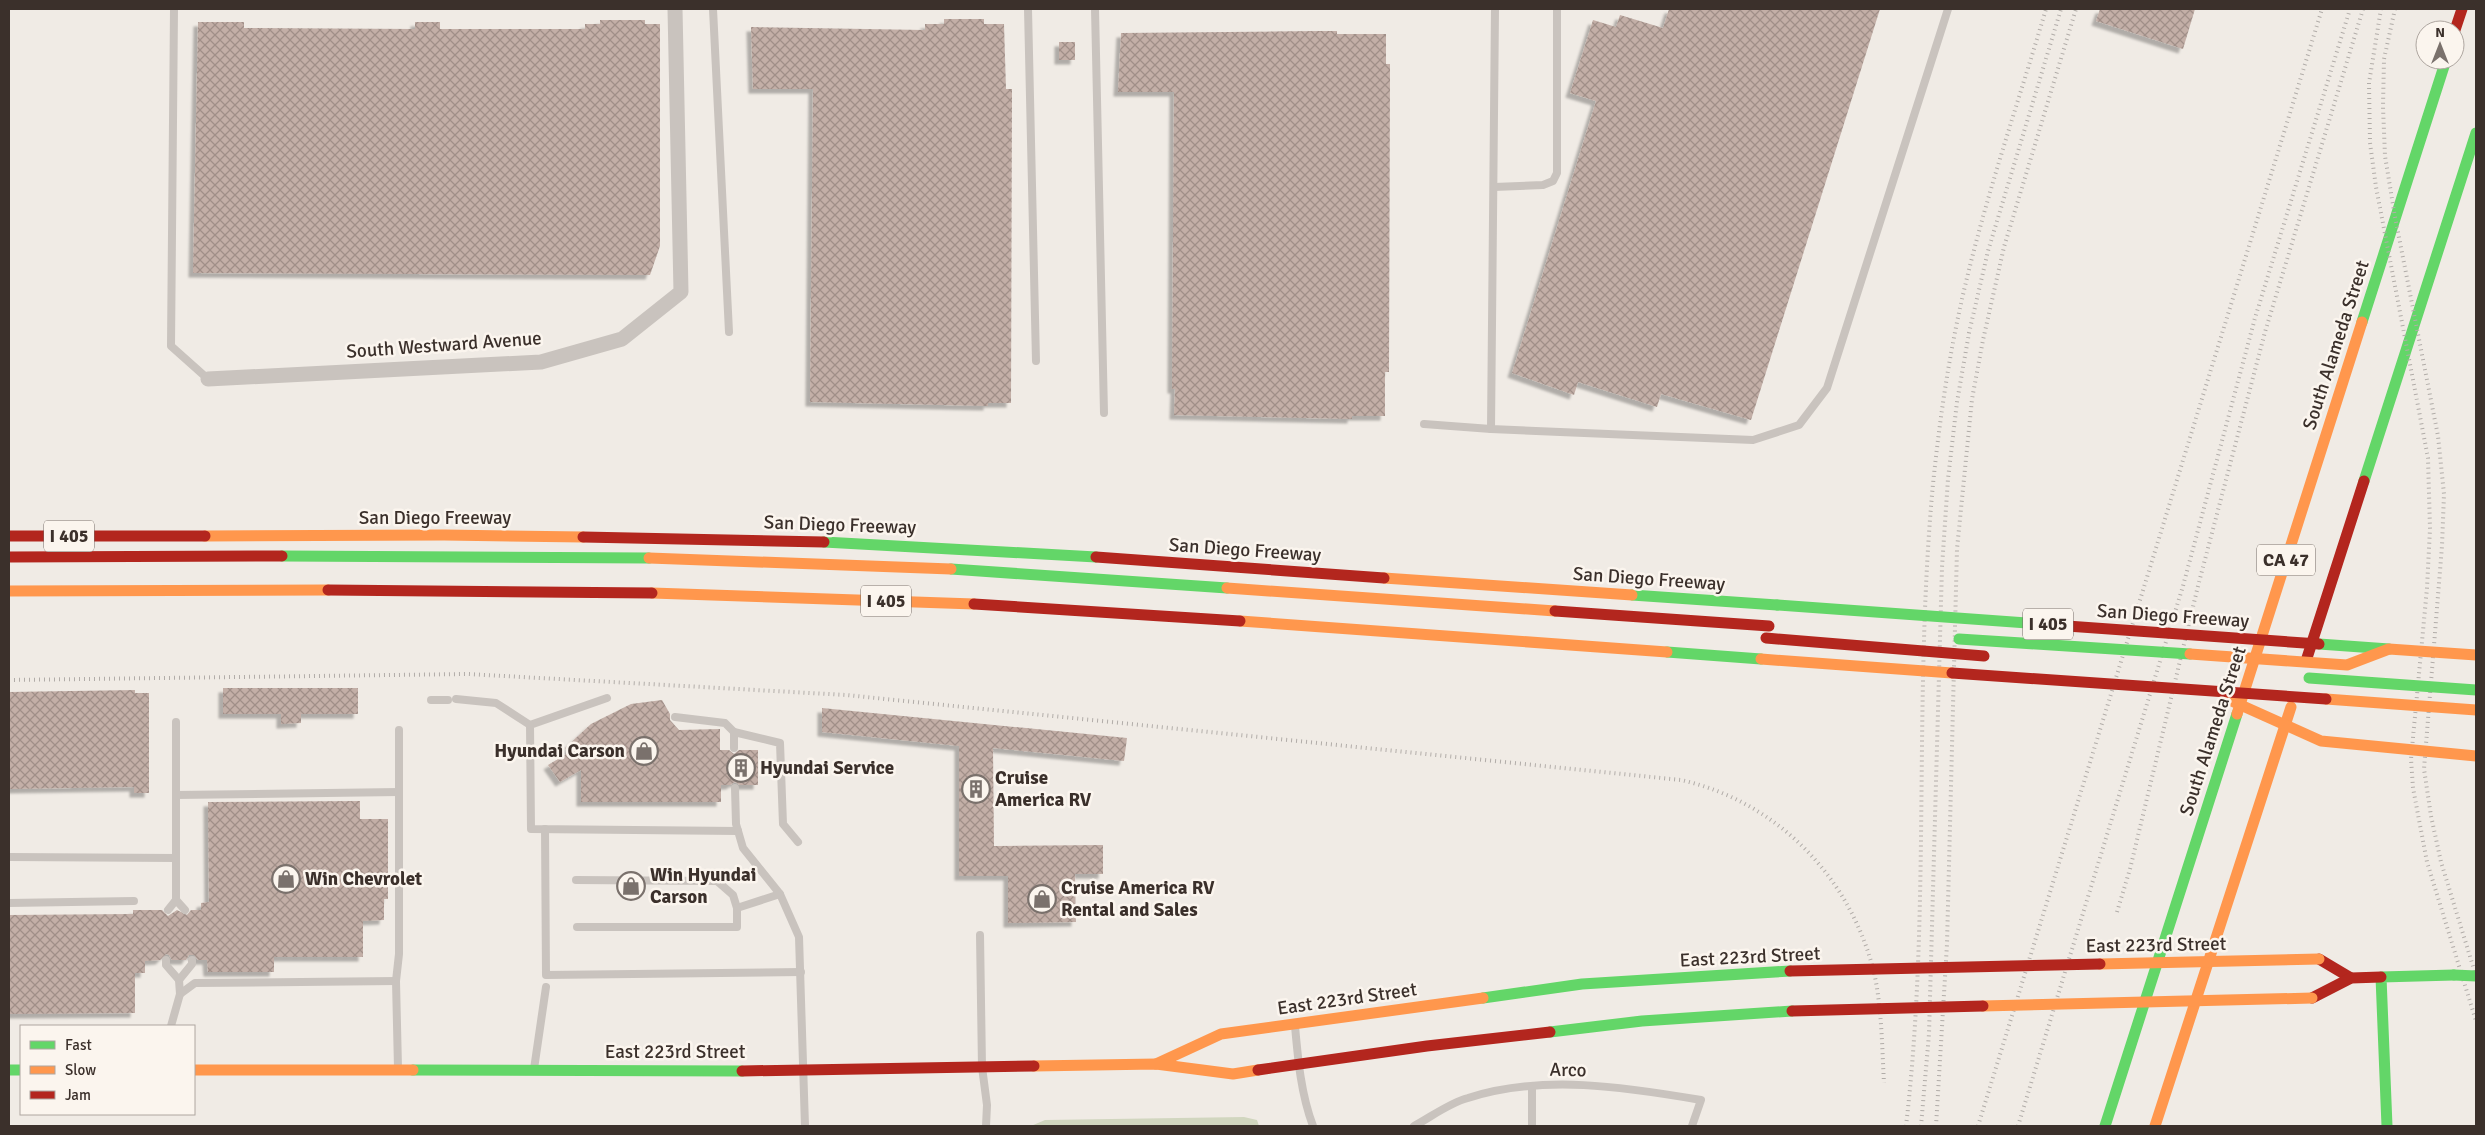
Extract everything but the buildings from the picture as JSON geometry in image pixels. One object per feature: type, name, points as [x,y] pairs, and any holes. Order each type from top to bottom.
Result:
[{"type":"main road","name":"South Alameda Street","points":[[2105,1126],[2443,70]]},
{"type":"main road","name":"CA 47","points":[[2155,1126],[2476,133]]},
{"type":"main road","name":"San Diego Freeway","points":[[9,536],[444,535],[734,538],[849,542],[974,549],[2476,655]]},
{"type":"main road","points":[[9,557],[506,556],[685,558],[917,567],[1774,626]]},
{"type":"main road","points":[[696,572],[764,574]]},
{"type":"main road","points":[[904,579],[1047,588]]},
{"type":"main road","name":"I 405","points":[[9,591],[592,592],[805,597],[1094,612],[2476,710]]},
{"type":"main road","points":[[1762,638],[1993,656]]},
{"type":"main road","points":[[1945,638],[2347,665],[2389,649]]},
{"type":"main road","points":[[2240,673],[2259,675]]},
{"type":"main road","points":[[2299,678],[2476,690]]},
{"type":"main road","points":[[2208,690],[2321,741],[2476,756]]},
{"type":"main road","name":"East 223rd Street","points":[[1156,1064],[1221,1034],[1582,984],[1790,971],[2319,959],[2351,978]]},
{"type":"main road","name":"East 223rd Street","points":[[195,1070],[534,1069],[802,1071],[1156,1064],[1234,1074],[1427,1046],[1642,1021],[1792,1011],[2312,998],[2351,978],[2476,976]]},
{"type":"main road","points":[[2381,977],[2387,1126]]},
{"type":"street","name":"South Westward Avenue","points":[[208,378],[541,362],[622,339],[682,292],[675,9]]},
{"type":"lane","points":[[174,9],[171,346],[208,378]]},
{"type":"lane","points":[[713,9],[729,332]]},
{"type":"lane","points":[[1028,9],[1036,361]]},
{"type":"lane","points":[[1095,9],[1104,413]]},
{"type":"lane","points":[[1491,429],[1495,9]]},
{"type":"lane","points":[[1494,187],[1543,185],[1553,181],[1557,173],[1557,9]]},
{"type":"lane","points":[[1424,424],[1491,429],[1753,440],[1799,425],[1827,388],[1948,9]]},
{"type":"lane","points":[[530,726],[607,698]]},
{"type":"lane","points":[[430,700],[452,699],[496,703],[530,726]]},
{"type":"lane","points":[[675,716],[725,723],[734,732],[780,743],[783,824],[798,842]]},
{"type":"lane","points":[[168,910],[176,900],[176,722]]},
{"type":"lane","points":[[530,726],[531,829],[738,831]]},
{"type":"lane","points":[[398,1070],[396,981],[399,954],[399,730]]},
{"type":"lane","points":[[734,732],[734,748]]},
{"type":"lane","points":[[735,788],[738,831],[743,848],[780,894],[799,938],[805,1126]]},
{"type":"lane","points":[[176,795],[399,792]]},
{"type":"lane","points":[[534,1069],[546,981],[545,829]]},
{"type":"lane","points":[[9,858],[176,858]]},
{"type":"lane","points":[[576,880],[718,881],[733,895],[737,908],[737,927],[577,927]]},
{"type":"lane","points":[[737,908],[780,894]]},
{"type":"lane","points":[[176,900],[186,910]]},
{"type":"lane","points":[[9,903],[134,901]]},
{"type":"lane","points":[[980,935],[982,1067],[987,1105],[986,1126]]},
{"type":"lane","points":[[166,960],[166,965],[179,980],[180,994],[171,1025]]},
{"type":"lane","points":[[179,980],[192,964],[192,960]]},
{"type":"lane","points":[[546,981],[801,972]]},
{"type":"lane","points":[[180,994],[195,983],[396,981]]},
{"type":"lane","points":[[1295,1024],[1298,1065],[1307,1110],[1314,1126]]},
{"type":"lane","name":"Arco","points":[[1414,1126],[1466,1098],[1506,1089],[1563,1085],[1639,1090],[1700,1100],[1692,1126]]},
{"type":"lane","points":[[1532,1087],[1532,1126]]},
{"type":"green space","points":[[1244,1117],[1257,1120],[1259,1126],[1031,1126],[1045,1120]]},
{"type":"railway","points":[[1906,1126],[1914,1046],[1918,966],[1927,564],[1939,433],[1946,382],[1966,282],[1994,179],[2046,9]]},
{"type":"railway","points":[[1921,1126],[1929,1034],[1942,567],[1948,479],[1957,402],[1969,333],[1988,251],[2061,9]]},
{"type":"railway","points":[[1936,1126],[1947,944],[1957,549],[1972,399],[2004,247],[2076,9]]},
{"type":"railway","points":[[1978,1126],[2322,9]]},
{"type":"railway","points":[[2018,1126],[2183,586],[2255,318],[2350,9]]},
{"type":"railway","points":[[2117,912],[2130,869],[2198,586],[2265,332],[2363,9]]},
{"type":"railway","points":[[2381,9],[2369,83],[2370,143],[2376,187],[2428,458],[2430,529],[2427,588],[2411,759],[2413,788],[2427,862],[2476,1021]]},
{"type":"railway","points":[[2395,9],[2384,59],[2385,156],[2395,217],[2438,436],[2444,494],[2442,546],[2424,769],[2431,816],[2441,862],[2476,976]]},
{"type":"railway","points":[[9,680],[468,674],[846,695],[1681,780],[1717,791],[1750,806],[1780,826],[1807,850],[1830,878],[1849,908],[1864,942],[1875,977],[1880,1017],[1884,1083]]},
{"type":"traffic: fast","points":[[2362,322],[2443,70]]},
{"type":"traffic: fast","points":[[2364,481],[2476,133]]},
{"type":"traffic: fast","points":[[824,542],[1096,557]]},
{"type":"traffic: fast","points":[[282,556],[649,558]]},
{"type":"traffic: fast","points":[[951,569],[1227,588]]},
{"type":"traffic: fast","points":[[1632,595],[1777,605]]},
{"type":"traffic: fast","points":[[1777,605],[2067,626]]},
{"type":"traffic: fast","points":[[1959,639],[2190,654]]},
{"type":"traffic: fast","points":[[2319,644],[2389,649]]},
{"type":"traffic: fast","points":[[1667,652],[1761,659]]},
{"type":"traffic: fast","points":[[2309,678],[2476,690]]},
{"type":"traffic: fast","points":[[2105,1126],[2237,714]]},
{"type":"traffic: fast","points":[[1483,998],[1582,984],[1790,971]]},
{"type":"traffic: fast","points":[[2387,1126],[2381,977],[2454,975]]},
{"type":"traffic: fast","points":[[2454,975],[2476,976]]},
{"type":"traffic: fast","points":[[1550,1032],[1642,1021],[1792,1011]]},
{"type":"traffic: fast","points":[[9,1070],[20,1070]]},
{"type":"traffic: fast","points":[[413,1070],[742,1071]]},
{"type":"traffic: slow","points":[[2237,714],[2362,322]]},
{"type":"traffic: slow","points":[[205,536],[444,535],[583,537]]},
{"type":"traffic: slow","points":[[649,558],[951,569]]},
{"type":"traffic: slow","points":[[1384,578],[1632,595]]},
{"type":"traffic: slow","points":[[1227,588],[1555,611]]},
{"type":"traffic: slow","points":[[9,591],[328,590]]},
{"type":"traffic: slow","points":[[652,593],[974,604]]},
{"type":"traffic: slow","points":[[1240,621],[1667,652]]},
{"type":"traffic: slow","points":[[2190,654],[2347,665],[2389,649],[2476,655]]},
{"type":"traffic: slow","points":[[1761,659],[1952,673]]},
{"type":"traffic: slow","points":[[2225,698],[2321,741],[2476,756]]},
{"type":"traffic: slow","points":[[2326,699],[2476,710]]},
{"type":"traffic: slow","points":[[2155,1126],[2291,707]]},
{"type":"traffic: slow","points":[[2100,964],[2319,959]]},
{"type":"traffic: slow","points":[[1156,1064],[1221,1034],[1483,998]]},
{"type":"traffic: slow","points":[[1983,1006],[2312,998]]},
{"type":"traffic: slow","points":[[1034,1066],[1156,1064],[1233,1074],[1258,1070]]},
{"type":"traffic: slow","points":[[195,1070],[413,1070]]},
{"type":"traffic: jam","points":[[2458,20],[2462,9]]},
{"type":"traffic: jam","points":[[2306,661],[2364,481]]},
{"type":"traffic: jam","points":[[9,536],[205,536]]},
{"type":"traffic: jam","points":[[583,537],[824,542]]},
{"type":"traffic: jam","points":[[9,557],[282,556]]},
{"type":"traffic: jam","points":[[1096,557],[1384,578]]},
{"type":"traffic: jam","points":[[328,590],[652,593]]},
{"type":"traffic: jam","points":[[974,604],[1240,621]]},
{"type":"traffic: jam","points":[[1555,611],[1769,626]]},
{"type":"traffic: jam","points":[[2067,626],[2319,644]]},
{"type":"traffic: jam","points":[[1766,638],[1984,656]]},
{"type":"traffic: jam","points":[[1952,673],[2326,699]]},
{"type":"traffic: jam","points":[[2319,959],[2351,978]]},
{"type":"traffic: jam","points":[[1790,971],[2100,964]]},
{"type":"traffic: jam","points":[[2312,998],[2351,978],[2381,977]]},
{"type":"traffic: jam","points":[[1792,1011],[1983,1006]]},
{"type":"traffic: jam","points":[[1258,1070],[1427,1046],[1550,1032]]},
{"type":"traffic: jam","points":[[742,1071],[1034,1066]]},
{"type":"place","name":"Hyundai Carson","points":[[644,751]]},
{"type":"place","name":"Hyundai Service","points":[[741,768]]},
{"type":"place","name":"Cruise America RV","points":[[976,789]]},
{"type":"place","name":"Win Chevrolet","points":[[286,879]]},
{"type":"place","name":"Win Hyundai Carson","points":[[631,886]]},
{"type":"place","name":"Cruise America RV Rental and Sales","points":[[1042,899]]}]
